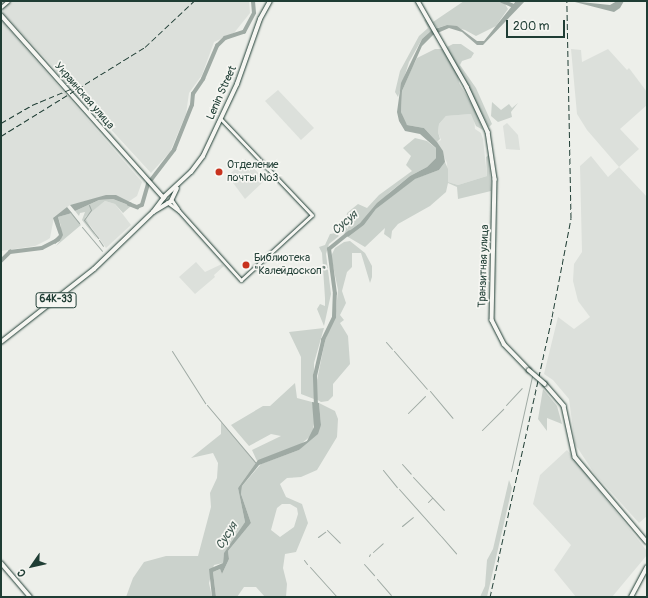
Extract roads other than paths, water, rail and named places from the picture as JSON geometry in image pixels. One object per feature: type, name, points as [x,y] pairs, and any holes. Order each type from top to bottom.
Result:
[{"type":"main road","name":"Lenin Street","points":[[1,342],[109,255],[179,186],[203,156],[221,119],[270,1]]},
{"type":"main road","name":"Транзитная улица","points":[[418,1],[478,108],[488,132],[494,161],[492,320],[504,344],[564,406],[575,457],[647,542]]},
{"type":"main road","name":"Украинская улица","points":[[1,15],[155,187],[168,197],[167,202]]},
{"type":"main road","points":[[155,187],[166,192],[179,186]]},
{"type":"main road","points":[[155,187],[160,196],[160,204]]},
{"type":"main road","name":"Lenin Street","points":[[153,212],[167,202]]},
{"type":"main road","points":[[1,563],[30,597]]},
{"type":"main road","points":[[631,597],[647,567]]},
{"type":"street","points":[[1,7],[8,1]]},
{"type":"street","name":"Украинская улица","points":[[167,202],[179,211],[241,280],[312,215],[221,119]]},
{"type":"street","points":[[168,197],[179,211]]},
{"type":"waterway","points":[[129,204],[137,207],[142,205],[148,184],[174,150],[192,105],[193,94],[203,79],[217,46],[225,38],[244,32],[254,13],[253,1]]},
{"type":"waterway","points":[[502,1],[512,5]]},
{"type":"waterway","points":[[89,205],[91,210],[84,220],[98,238]]},
{"type":"waterway","points":[[71,213],[79,223]]},
{"type":"waterway","points":[[82,227],[102,251]]},
{"type":"waterway","name":"Сусуя","points":[[316,407],[315,376],[323,340],[334,317],[335,294],[329,249],[349,233]]},
{"type":"waterway","points":[[1,261],[10,252],[42,248],[58,240]]},
{"type":"waterway","points":[[99,240],[103,246]]},
{"type":"waterway","points":[[386,342],[392,349]]},
{"type":"waterway","points":[[172,351],[205,403]]},
{"type":"waterway","points":[[394,351],[427,389]]},
{"type":"waterway","points":[[511,471],[532,376]]},
{"type":"waterway","points":[[506,405],[522,388]]},
{"type":"waterway","points":[[430,391],[453,418]]},
{"type":"waterway","points":[[408,413],[425,396]]},
{"type":"waterway","points":[[207,405],[255,462]]},
{"type":"waterway","points":[[482,430],[503,409]]},
{"type":"waterway","points":[[402,464],[411,474]]},
{"type":"waterway","points":[[383,470],[397,487]]},
{"type":"waterway","points":[[413,477],[444,510]]},
{"type":"waterway","points":[[399,489],[440,535]]},
{"type":"waterway","points":[[428,502],[432,498]]},
{"type":"waterway","points":[[402,526],[413,517]]},
{"type":"waterway","points":[[327,530],[340,543]]},
{"type":"waterway","points":[[318,537],[325,532]]},
{"type":"waterway","points":[[441,536],[456,553]]},
{"type":"waterway","points":[[373,552],[383,543]]},
{"type":"waterway","points":[[304,560],[307,564]]},
{"type":"waterway","points":[[364,564],[374,575]]},
{"type":"waterway","points":[[310,567],[337,597]]},
{"type":"waterway","points":[[377,579],[391,595]]},
{"type":"railway","points":[[1,136],[145,47],[194,1]]},
{"type":"railway","points":[[490,597],[552,317],[571,218],[567,1]]},
{"type":"railway","points":[[1,123],[32,105],[73,88]]},
{"type":"place","name":"Отделение почты №3","points":[[219,172]]},
{"type":"place","name":"Библиотека \"Калейдоскоп\"","points":[[246,265]]}]
